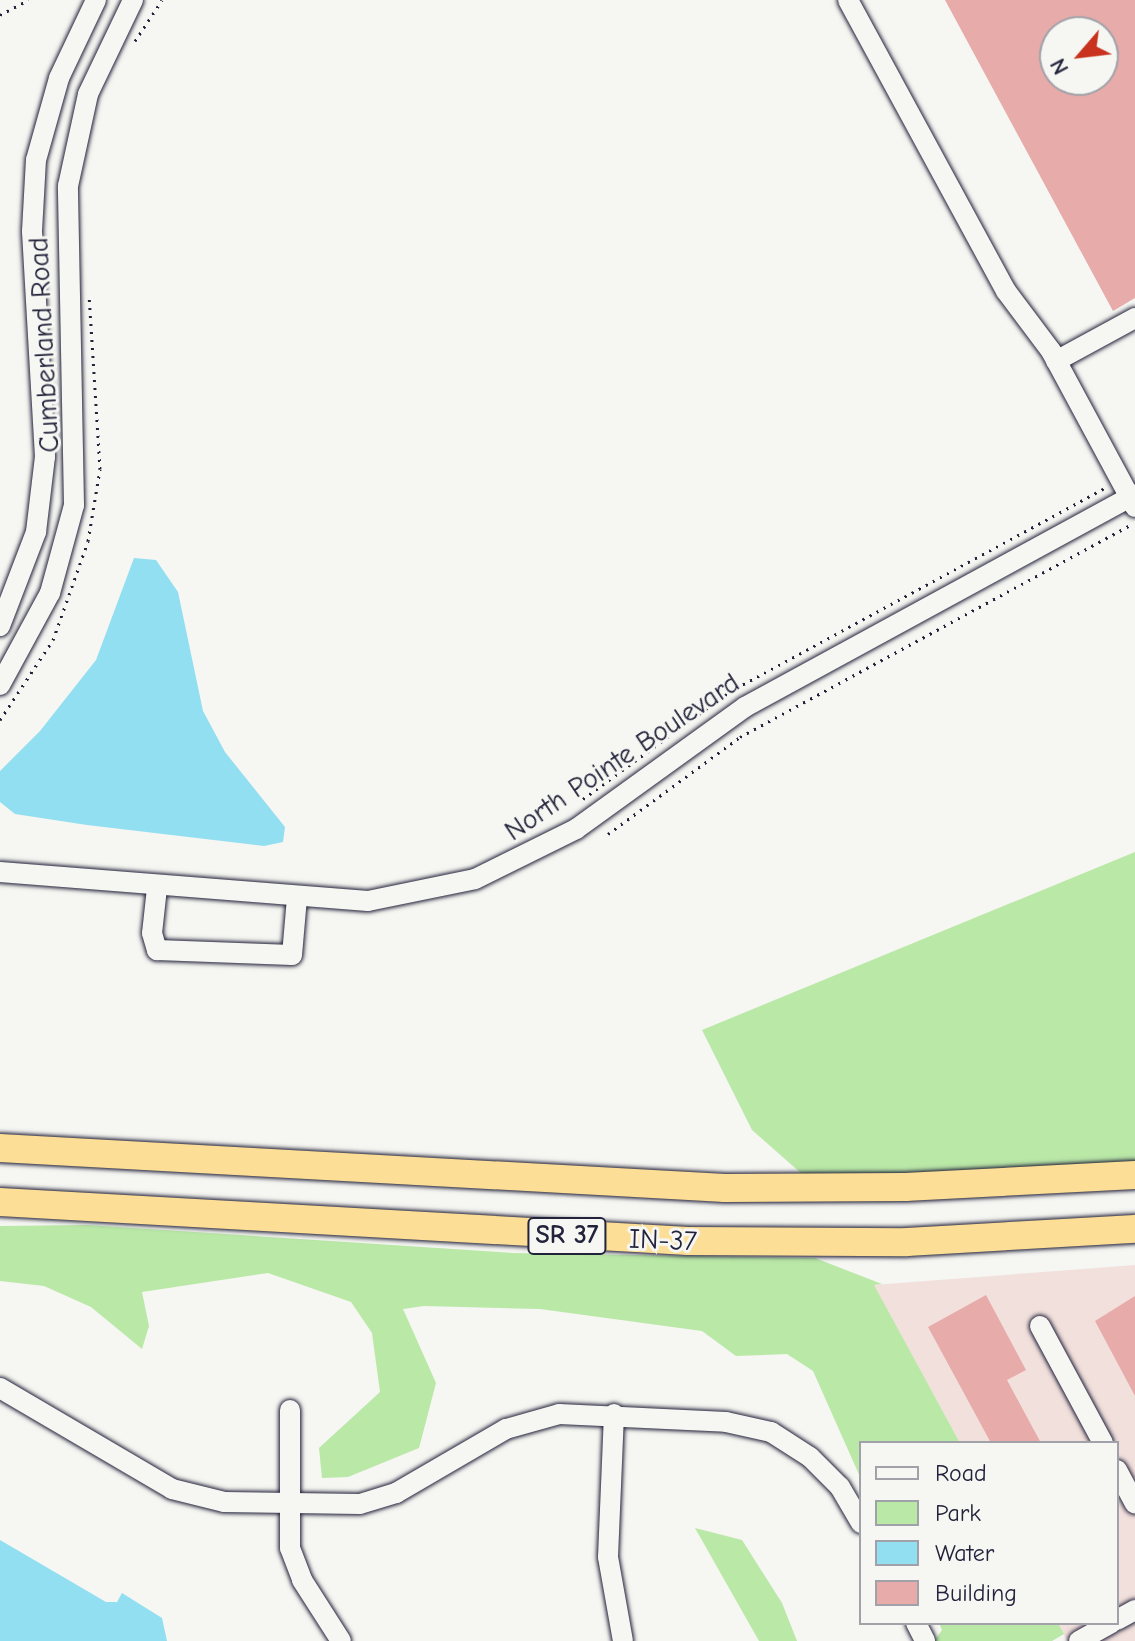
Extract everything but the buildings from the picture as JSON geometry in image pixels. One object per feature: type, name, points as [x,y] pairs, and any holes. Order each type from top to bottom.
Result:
[{"type":"highway","name":"IN-37","points":[[0,1148],[725,1188],[905,1187],[1135,1175]]},
{"type":"highway","name":"IN-37","points":[[0,1202],[703,1242],[907,1242],[1135,1229]]},
{"type":"street","name":"Cumberland Road","points":[[0,626],[26,568],[43,482],[32,231],[36,160],[59,78],[96,0]]},
{"type":"street","name":"Cumberland Road","points":[[0,685],[50,593],[74,505],[68,186],[88,94],[133,0]]},
{"type":"street","points":[[848,0],[1006,291],[1056,361],[1133,499]]},
{"type":"street","points":[[1056,361],[1135,318]]},
{"type":"street","name":"North Pointe Boulevard","points":[[0,872],[297,898],[404,897],[525,859],[745,707],[1133,499]]},
{"type":"street","points":[[157,888],[152,933],[157,950],[292,955],[297,898]]},
{"type":"street","points":[[1040,1326],[1102,1441]]},
{"type":"street","points":[[0,1388],[172,1489],[224,1502],[343,1507],[379,1499],[519,1423],[559,1414],[614,1414],[726,1422],[771,1432],[827,1472],[859,1520]]},
{"type":"street","points":[[290,1410],[288,1505],[295,1565],[341,1641]]},
{"type":"street","points":[[614,1414],[608,1557],[623,1641]]},
{"type":"street","points":[[1119,1476],[1127,1500]]},
{"type":"street","points":[[1079,1641],[1107,1625]]},
{"type":"path","points":[[0,15],[28,0]]},
{"type":"path","points":[[608,834],[740,737],[1135,522]]},
{"type":"shaded area","points":[[1135,1265],[1135,1641],[1067,1641],[1059,1625],[1119,1625],[1119,1441],[959,1441],[873,1285]]},
{"type":"green space","points":[[1135,852],[1135,1169],[819,1189],[752,1130],[702,1030]]},
{"type":"green space","points":[[88,1225],[512,1253],[815,1258],[882,1284],[874,1285],[959,1441],[859,1441],[859,1474],[813,1371],[787,1354],[736,1356],[702,1331],[540,1309],[424,1306],[403,1309],[436,1383],[419,1448],[348,1477],[322,1478],[319,1448],[380,1392],[372,1333],[351,1302],[268,1273],[142,1292],[149,1326],[142,1349],[91,1307],[44,1286],[0,1281],[0,1226]]},
{"type":"green space","points":[[695,1528],[742,1540],[782,1603],[797,1641],[759,1641]]},
{"type":"green space","points":[[940,1625],[1059,1625],[1064,1634],[1052,1641],[934,1641],[942,1630]]},
{"type":"water","points":[[134,558],[156,560],[178,592],[203,711],[225,752],[285,827],[283,842],[264,846],[87,825],[15,814],[0,802],[0,771],[40,731],[96,660]]},
{"type":"water","points":[[0,1540],[106,1602],[117,1602],[122,1593],[162,1618],[167,1641],[0,1641]]}]
